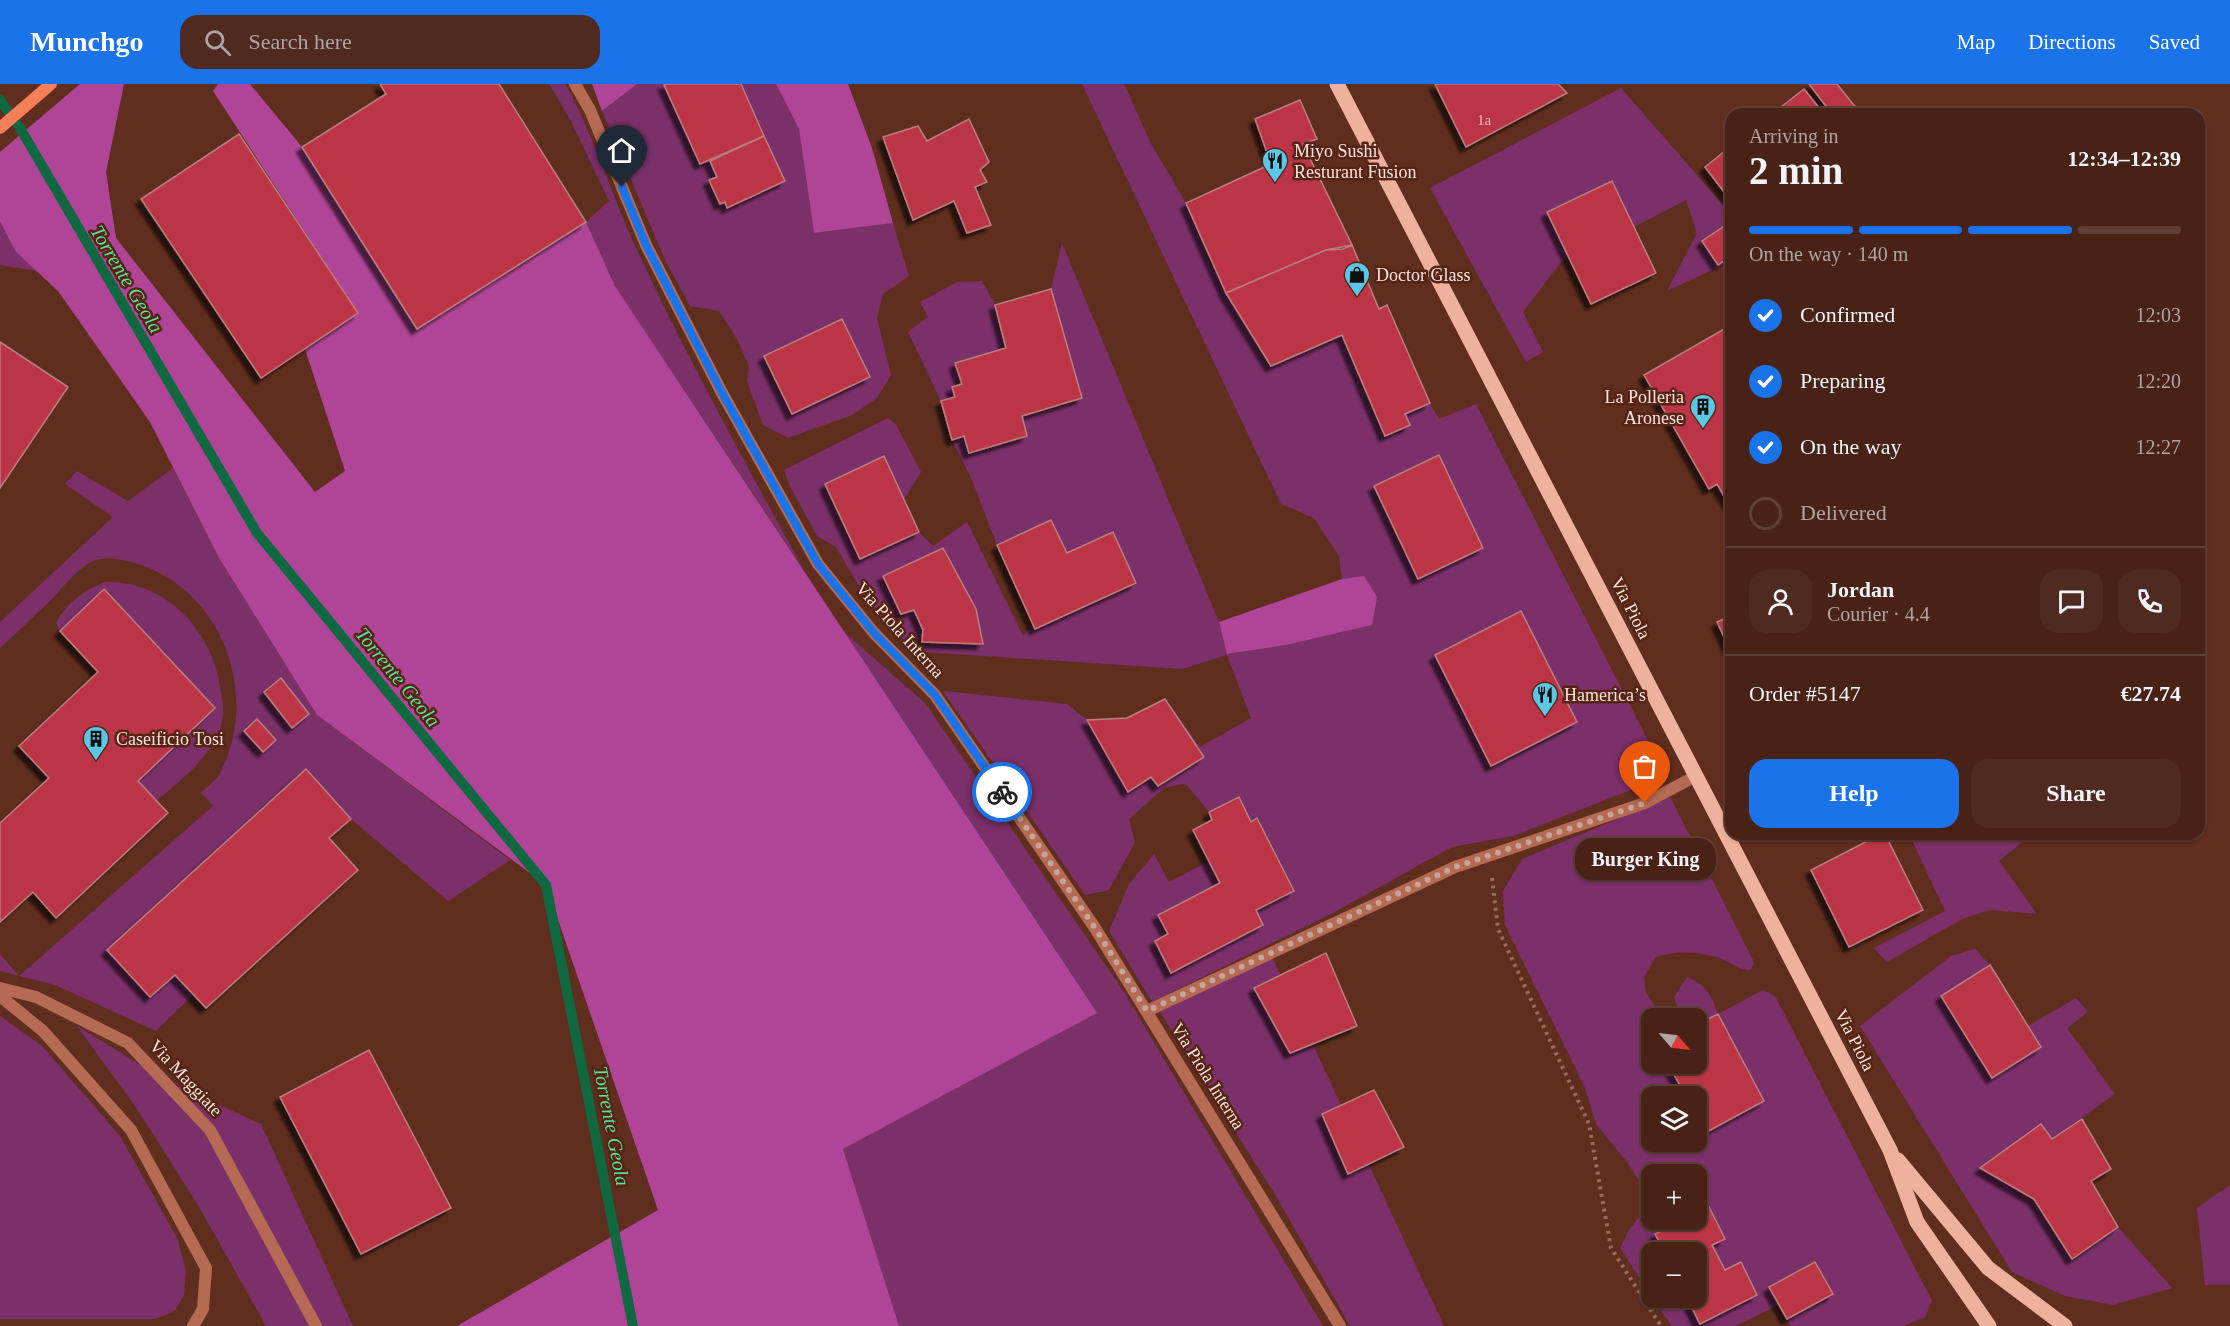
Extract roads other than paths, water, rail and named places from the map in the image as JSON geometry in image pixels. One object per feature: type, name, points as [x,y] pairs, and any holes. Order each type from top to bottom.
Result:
[{"type":"main road","name":"Via Piola","points":[[1337,84],[1725,832]]},
{"type":"main road","name":"Via Piola","points":[[1729,840],[1890,1150],[1917,1222],[1989,1326]]},
{"type":"main road","name":"Via Piola","points":[[1890,1150],[1988,1268],[2065,1326]]},
{"type":"street","points":[[8,121],[51,84]]},
{"type":"street","name":"Via Piola Interna","points":[[575,84],[590,110],[646,245],[721,391],[818,564],[874,633],[935,695],[1095,928],[1340,1326]]},
{"type":"street","points":[[1147,1011],[1455,867],[1645,803],[1696,776]]},
{"type":"street","name":"Via Maggiate","points":[[0,988],[36,997],[128,1043],[210,1130],[316,1326]]},
{"type":"street","points":[[0,996],[44,1030],[131,1130],[206,1268],[203,1309],[193,1326]]},
{"type":"waterway","name":"Torrente Geola","points":[[0,100],[20,128],[257,533],[546,885],[633,1326]]},
{"type":"place","name":"Miyo Sushi Resturant Fusion","points":[[1275,184]]},
{"type":"place","name":"Doctor Glass","points":[[1357,298]]},
{"type":"place","name":"La Polleria Aronese","points":[[1703,430]]},
{"type":"place","name":"Hamerica’s","points":[[1545,718]]},
{"type":"place","name":"Caseificio Tosi","points":[[96,762]]},
{"type":"place","name":"Burger King","points":[[1645,803]]}]
